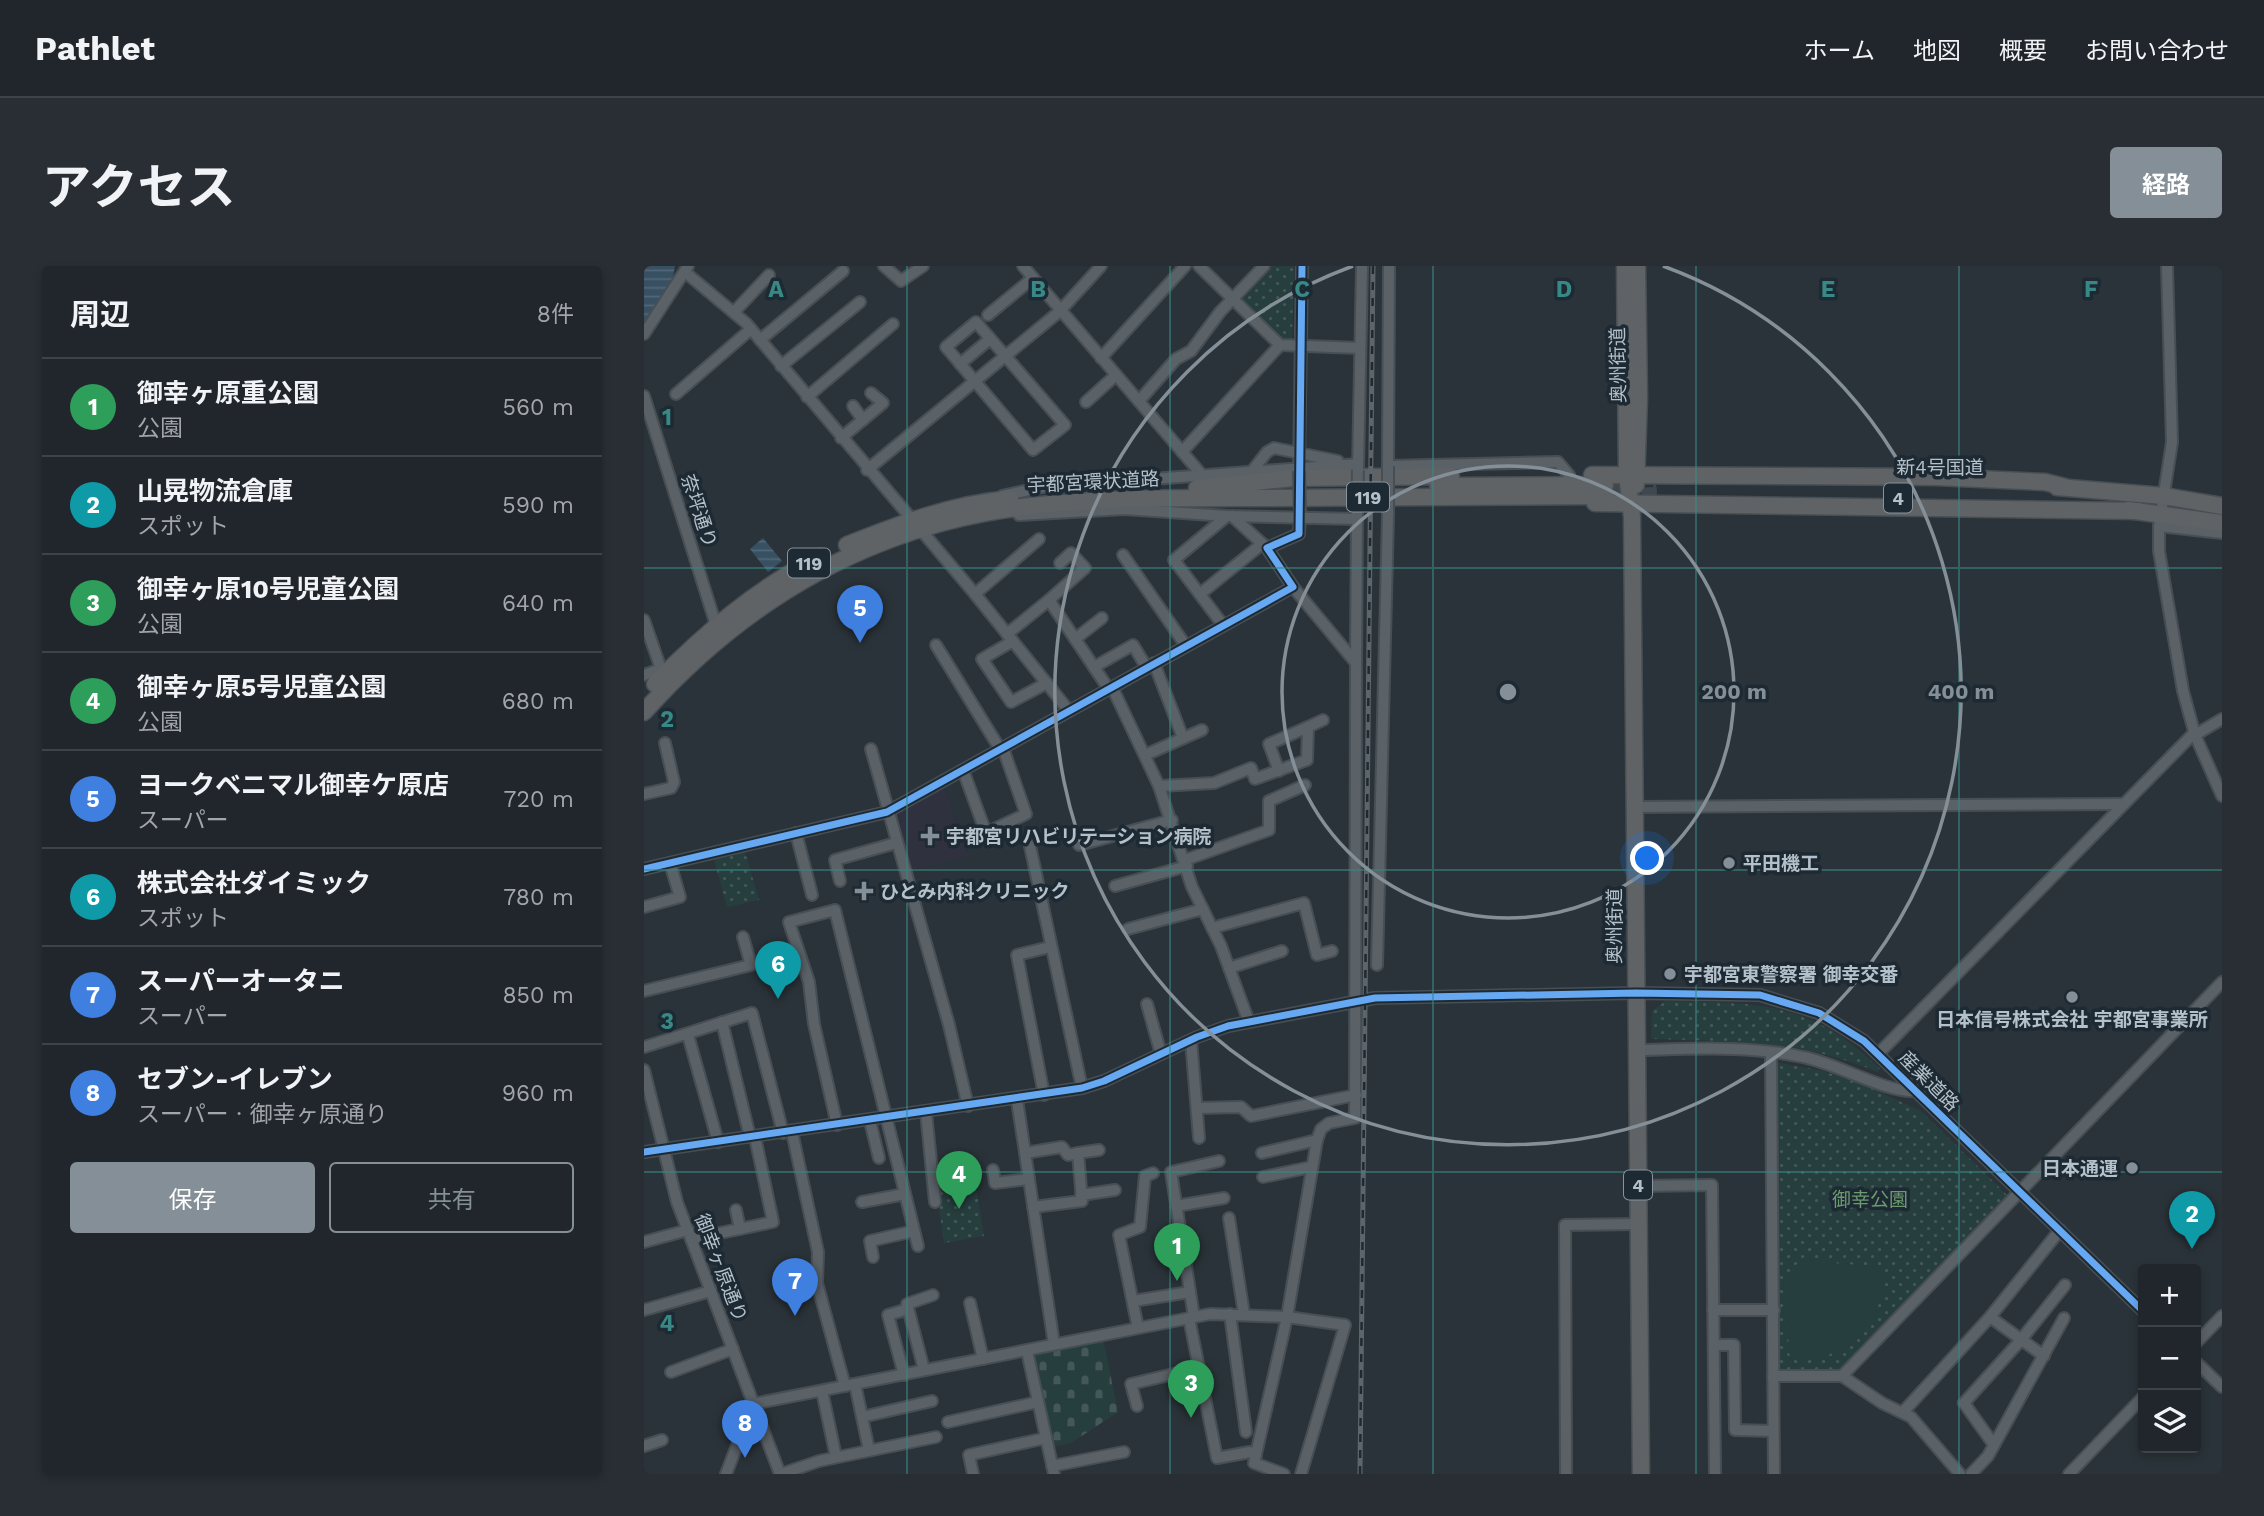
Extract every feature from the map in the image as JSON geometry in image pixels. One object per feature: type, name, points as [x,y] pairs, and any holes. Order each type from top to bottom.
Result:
[{"type":"highway","name":"奥州街道","points":[[1625,266],[1633,475]]},
{"type":"highway","name":"奥州街道","points":[[1637,266],[1631,504],[1641,1474]]},
{"type":"highway","points":[[1199,482],[1293,478],[1633,475],[1936,477],[2045,482],[2065,487]]},
{"type":"highway","name":"宇都宮環状道路","points":[[644,696],[664,671],[810,562],[916,524],[984,507],[1199,482],[1606,490],[1130,499],[984,507]]},
{"type":"highway","name":"新4号国道","points":[[2222,506],[2164,496],[2065,487],[1657,489],[2086,503],[2138,511],[2160,520],[2222,523]]},
{"type":"highway","points":[[1130,499],[1200,505],[1631,504],[2138,511]]},
{"type":"highway","name":"宇都宮環状道路","points":[[644,712],[721,629]]},
{"type":"street","points":[[884,266],[901,281],[923,266]]},
{"type":"street","points":[[1023,266],[1182,452],[1199,482],[1252,471],[1358,467]]},
{"type":"street","points":[[867,470],[1060,311],[1101,266]]},
{"type":"street","points":[[1101,358],[1185,266]]},
{"type":"street","points":[[1199,266],[1280,345],[1359,348]]},
{"type":"street","points":[[1139,401],[1176,359],[1191,351],[1264,266]]},
{"type":"street","points":[[1298,534],[1302,266]]},
{"type":"street","points":[[1284,1474],[1254,1463],[1287,1317],[1311,1167],[1321,1129],[1329,1123],[1356,1118],[1357,516],[1362,266]]},
{"type":"street","points":[[1377,965],[1388,515],[1389,266]]},
{"type":"street","points":[[2167,266],[2172,442],[2160,520],[2159,551],[2183,691],[2195,734],[2216,773],[2222,795]]},
{"type":"street","points":[[644,334],[687,269],[735,311],[751,329],[867,470],[975,594],[1069,711]]},
{"type":"street","points":[[760,340],[843,271]]},
{"type":"street","points":[[735,311],[768,275]]},
{"type":"street","points":[[988,316],[1033,278]]},
{"type":"street","points":[[781,366],[860,302]]},
{"type":"street","points":[[976,323],[990,339],[1065,425],[1033,450],[946,347],[976,323]]},
{"type":"street","points":[[807,397],[893,324]]},
{"type":"street","points":[[676,394],[751,329]]},
{"type":"street","points":[[960,364],[990,339]]},
{"type":"street","points":[[1182,452],[1280,345]]},
{"type":"street","points":[[1086,402],[1116,375]]},
{"type":"street","points":[[841,438],[883,403],[871,393]]},
{"type":"street","name":"奈坪通り","points":[[644,396],[721,629]]},
{"type":"street","points":[[853,406],[863,420]]},
{"type":"street","points":[[1252,471],[1270,449],[1358,467]]},
{"type":"street","points":[[1388,466],[1558,462],[1569,475]]},
{"type":"street","points":[[984,507],[1010,516],[1124,509],[1326,519],[1357,516]]},
{"type":"street","points":[[1230,516],[1265,546],[1293,587],[1356,663]]},
{"type":"street","points":[[1223,625],[1174,561],[1230,516]]},
{"type":"street","points":[[1200,594],[1265,546],[1298,534],[1326,519]]},
{"type":"street","points":[[2160,520],[2222,533]]},
{"type":"street","points":[[975,594],[1039,539]]},
{"type":"street","points":[[1047,683],[1011,702],[982,659],[1010,638],[1085,568],[1071,553],[1059,563]]},
{"type":"street","points":[[1123,555],[1186,646]]},
{"type":"street","points":[[644,869],[887,812],[1293,587]]},
{"type":"street","points":[[1049,600],[1110,688],[1160,786],[1203,909],[1249,1022]]},
{"type":"street","points":[[1075,639],[1102,618]]},
{"type":"street","points":[[644,620],[664,671],[644,675]]},
{"type":"street","points":[[936,645],[1001,748],[1026,814],[986,833],[963,770]]},
{"type":"street","points":[[1094,667],[1133,645],[1151,665],[1183,738]]},
{"type":"street","points":[[1879,1053],[2122,804],[2195,734],[2222,719]]},
{"type":"street","points":[[1279,771],[1269,744],[1323,720]]},
{"type":"street","points":[[1160,786],[1214,783],[1251,768],[1255,779],[1307,761],[1308,727]]},
{"type":"street","points":[[1145,755],[1202,730]]},
{"type":"street","points":[[644,794],[671,788],[674,782],[665,743]]},
{"type":"street","points":[[871,749],[949,1025],[968,1106]]},
{"type":"street","points":[[1115,886],[1186,863],[1269,830],[1269,800],[1306,785]]},
{"type":"street","points":[[1634,807],[2122,804]]},
{"type":"street","points":[[1079,845],[1172,820]]},
{"type":"street","points":[[796,833],[812,895]]},
{"type":"street","points":[[841,881],[835,860],[896,843]]},
{"type":"street","points":[[1030,846],[1082,1088]]},
{"type":"street","points":[[644,907],[680,897],[670,863]]},
{"type":"street","points":[[1212,928],[1304,903],[1317,955],[1332,951]]},
{"type":"street","points":[[1128,929],[1203,909]]},
{"type":"street","points":[[837,1125],[814,1024],[809,982],[789,922],[835,910],[918,1246]]},
{"type":"street","points":[[644,991],[751,965],[743,937]]},
{"type":"street","points":[[1044,1095],[1017,955],[1050,947]]},
{"type":"street","points":[[1229,968],[1282,951]]},
{"type":"street","points":[[1842,1376],[2222,982]]},
{"type":"street","name":"産業道路","points":[[644,1152],[1017,1100],[1082,1088],[1104,1081],[1191,1040],[1249,1022],[1355,1002],[1425,997],[1636,993],[1773,997],[1827,1017],[1879,1053],[2138,1306]]},
{"type":"street","points":[[1147,1004],[1161,1054]]},
{"type":"street","points":[[644,1047],[752,1013],[788,1132],[818,1252],[817,1283],[862,1417],[869,1450]]},
{"type":"street","points":[[644,1242],[773,1222],[722,1022]]},
{"type":"street","points":[[688,1035],[718,1142]]},
{"type":"street","points":[[1191,1040],[1199,1138]]},
{"type":"street","points":[[1636,1050],[1771,1052],[1831,1064],[1896,1089],[1915,1091]]},
{"type":"street","points":[[1771,1052],[1774,1474]]},
{"type":"street","name":"御幸ヶ原通り","points":[[644,1070],[663,1151],[690,1235],[780,1474]]},
{"type":"street","points":[[1197,1108],[1241,1107],[1251,1116],[1356,1095]]},
{"type":"street","points":[[1017,1100],[1054,1344]]},
{"type":"street","points":[[926,1112],[935,1202]]},
{"type":"street","points":[[870,1121],[879,1158]]},
{"type":"street","points":[[1262,1153],[1317,1140]]},
{"type":"street","points":[[1025,1153],[1062,1147],[1068,1155],[1099,1150]]},
{"type":"street","points":[[1033,1207],[1082,1201],[1079,1153]]},
{"type":"street","points":[[1219,1161],[1171,1172],[1199,1368],[1217,1458],[1250,1452],[1256,1455]]},
{"type":"street","points":[[1264,1177],[1311,1167]]},
{"type":"street","points":[[993,1170],[995,1183],[1029,1179]]},
{"type":"street","points":[[1138,1328],[1119,1235],[1140,1227],[1145,1176],[1153,1173]]},
{"type":"street","points":[[1637,1186],[1712,1185],[1714,1474]]},
{"type":"street","points":[[1082,1195],[1115,1190]]},
{"type":"street","points":[[862,1202],[905,1194]]},
{"type":"street","points":[[1176,1206],[1224,1198]]},
{"type":"street","points":[[736,1210],[740,1229]]},
{"type":"street","points":[[1229,1217],[1244,1314]]},
{"type":"street","points":[[1566,1474],[1564,1225],[1638,1224]]},
{"type":"street","points":[[1904,1411],[1990,1317],[2060,1230]]},
{"type":"street","points":[[873,1257],[870,1241],[914,1231]]},
{"type":"street","points":[[1994,1445],[1964,1404],[2065,1285]]},
{"type":"street","points":[[644,1310],[711,1292]]},
{"type":"street","points":[[1133,1301],[1190,1292]]},
{"type":"street","points":[[924,1370],[907,1304],[933,1295]]},
{"type":"street","points":[[970,1303],[983,1359]]},
{"type":"street","points":[[904,1374],[888,1315],[908,1309]]},
{"type":"street","points":[[1713,1310],[1774,1310]]},
{"type":"street","points":[[1230,1314],[1246,1433]]},
{"type":"street","points":[[726,1474],[753,1404],[1192,1317],[1244,1314],[1345,1325],[1301,1474]]},
{"type":"street","points":[[2201,1338],[2222,1316]]},
{"type":"street","points":[[1990,1317],[2044,1356]]},
{"type":"street","points":[[1971,1474],[1994,1445],[2064,1318]]},
{"type":"street","points":[[1714,1345],[1734,1345],[1735,1430],[1773,1431]]},
{"type":"street","points":[[671,1372],[733,1349]]},
{"type":"street","points":[[1027,1351],[1053,1470],[1124,1452]]},
{"type":"street","points":[[2201,1367],[2222,1387]]},
{"type":"street","points":[[1137,1406],[1131,1384],[1199,1368]]},
{"type":"street","points":[[1773,1376],[1842,1376],[1882,1404],[1904,1411],[1960,1474]]},
{"type":"street","points":[[822,1391],[836,1457]]},
{"type":"street","points":[[862,1417],[932,1401]]},
{"type":"street","points":[[948,1422],[1038,1402]]},
{"type":"street","points":[[2068,1474],[2138,1402]]},
{"type":"street","points":[[780,1474],[836,1457],[936,1437]]},
{"type":"street","points":[[973,1474],[969,1455],[1046,1438]]},
{"type":"street","points":[[644,1446],[662,1440]]},
{"type":"shaded area","points":[[644,266],[675,266],[672,282],[644,326]]},
{"type":"shaded area","points":[[763,538],[782,561],[768,572],[750,549]]},
{"type":"shaded area","name":"宇都宮リハビリテーション病院","points":[[944,788],[969,857],[908,871],[894,814]]},
{"type":"green space","points":[[1271,266],[1294,266],[1292,340],[1281,339],[1241,299]]},
{"type":"green space","points":[[744,848],[759,900],[727,907],[713,856]]},
{"type":"green space","points":[[1665,1001],[1755,1005],[1781,1010],[1830,1030],[1854,1046],[1880,1069],[1878,1072],[1821,1053],[1768,1044],[1651,1038],[1652,1011]]},
{"type":"green space","name":"御幸公園","points":[[1775,1062],[1823,1071],[1864,1085],[1921,1111],[2008,1196],[1840,1371],[1778,1371]]},
{"type":"green space","points":[[974,1174],[984,1236],[944,1243],[935,1181]]},
{"type":"green space","points":[[1799,1262],[1884,1267],[1881,1295],[1869,1323],[1851,1342],[1829,1355],[1790,1359],[1783,1278]]},
{"type":"green space","points":[[1103,1338],[1118,1412],[1071,1443],[1053,1447],[1032,1356],[1038,1351]]},
{"type":"tunnel","points":[[1605,485],[1656,484]]},
{"type":"tunnel","points":[[1618,496],[1657,495]]},
{"type":"railway","points":[[1360,1474],[1373,266]]},
{"type":"cycle path","points":[[644,869],[887,812],[1293,587],[1267,548],[1299,534],[1302,266]]},
{"type":"cycle path","points":[[644,1152],[1082,1088],[1104,1081],[1197,1037],[1228,1026],[1375,998],[1636,993],[1760,995],[1819,1013],[1864,1041],[2138,1306]]},
{"type":"place","name":"ヨークベニマル御幸ケ原店","points":[[860,643]]},
{"type":"place","name":"宇都宮リハビリテーション病院","points":[[930,836]]},
{"type":"place","name":"平田機工","points":[[1729,863]]},
{"type":"place","name":"ひとみ内科クリニック","points":[[864,891]]},
{"type":"place","name":"宇都宮東警察署 御幸交番","points":[[1670,974]]},
{"type":"place","name":"日本信号株式会社 宇都宮事業所","points":[[2072,997]]},
{"type":"place","name":"株式会社ダイミック","points":[[778,999]]},
{"type":"place","name":"日本通運","points":[[2132,1168]]},
{"type":"place","name":"御幸ヶ原5号児童公園","points":[[959,1209]]},
{"type":"place","name":"山晃物流倉庫","points":[[2192,1249]]},
{"type":"place","name":"御幸ヶ原重公園","points":[[1177,1281]]},
{"type":"place","name":"スーパーオータニ","points":[[795,1316]]},
{"type":"place","name":"御幸ヶ原10号児童公園","points":[[1191,1418]]},
{"type":"place","name":"セブン-イレブン","points":[[745,1458]]}]
